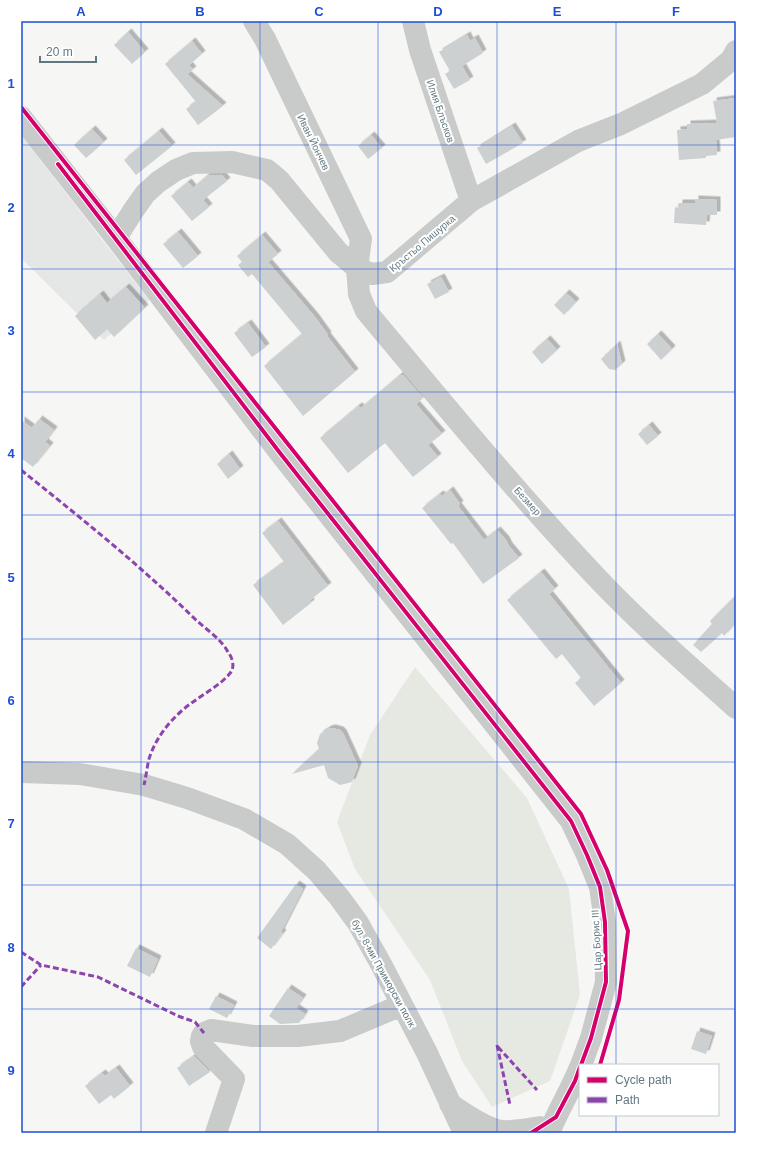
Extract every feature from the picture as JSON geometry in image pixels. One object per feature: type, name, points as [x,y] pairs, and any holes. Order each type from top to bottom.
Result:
[{"type":"street","name":"Иван Йончев","points":[[254,21],[265,39],[361,239],[358,268]]},
{"type":"street","name":"Илия Блъсков","points":[[413,21],[420,50],[471,201]]},
{"type":"street","name":"Кръстьо Пишурка","points":[[116,238],[132,211],[145,194],[176,170],[193,163],[232,162],[268,170],[279,180],[338,252],[358,268],[372,274],[387,272],[471,201],[578,141],[621,124],[702,84],[731,60],[736,51]]},
{"type":"street","name":"Цар Борис III","points":[[21,117],[116,238],[280,453],[570,821],[587,855],[600,887],[605,922],[606,982],[591,1038],[581,1064]]},
{"type":"street","name":"Безмер","points":[[358,268],[359,294],[366,311],[491,460],[606,587],[644,625],[736,708]]},
{"type":"street","name":"бул. 8-ми Приморски полк","points":[[21,772],[80,774],[144,785],[187,798],[244,819],[287,844],[317,871],[343,902],[358,923],[402,1005],[464,1133]]},
{"type":"street","points":[[216,1133],[234,1079],[203,1047],[201,1041],[204,1033],[211,1030],[253,1036],[298,1036],[340,1031],[402,1005]]},
{"type":"street","name":"Цар Борис III","points":[[544,1128],[575,1081],[579,1069]]},
{"type":"street","points":[[450,1104],[488,1127],[502,1131],[544,1128]]},
{"type":"shaded area","points":[[21,135],[149,300],[104,340],[21,258]]},
{"type":"shaded area","points":[[415,667],[527,798],[569,889],[580,995],[550,1081],[492,1107],[462,1061],[430,980],[355,869],[337,822],[370,735]]},
{"type":"building","points":[[128,32],[145,52],[132,64],[114,45]]},
{"type":"building","points":[[467,35],[470,41],[475,38],[483,53],[462,66],[470,80],[454,89],[445,74],[450,71],[439,52]]},
{"type":"building","points":[[192,41],[202,54],[189,65],[193,70],[187,74],[223,106],[198,125],[186,109],[196,102],[165,64]]},
{"type":"building","points":[[736,98],[736,137],[716,140],[717,155],[706,156],[706,158],[679,160],[677,130],[687,129],[687,124],[717,123],[713,101]]},
{"type":"building","points":[[512,126],[523,143],[486,164],[477,148]]},
{"type":"building","points":[[92,129],[104,142],[86,158],[74,145]]},
{"type":"building","points":[[159,131],[172,146],[136,175],[124,160]]},
{"type":"building","points":[[371,135],[382,148],[368,159],[358,146]]},
{"type":"building","points":[[208,175],[222,175],[227,181],[203,200],[209,207],[192,221],[171,196],[188,182],[193,188]]},
{"type":"building","points":[[695,199],[717,200],[717,215],[707,215],[706,225],[674,223],[675,207],[679,208],[679,203],[695,203]]},
{"type":"building","points":[[178,232],[198,256],[183,268],[163,244]]},
{"type":"building","points":[[262,235],[278,254],[268,262],[315,317],[328,335],[327,336],[355,372],[303,416],[264,366],[302,334],[252,274],[248,277],[238,265],[242,262],[237,256]]},
{"type":"building","points":[[441,277],[449,292],[435,299],[427,284]]},
{"type":"building","points":[[126,287],[145,308],[114,337],[107,329],[95,340],[75,316],[100,294],[107,303]]},
{"type":"building","points":[[566,293],[576,302],[564,315],[554,305]]},
{"type":"building","points":[[248,323],[266,347],[252,357],[234,333]]},
{"type":"building","points":[[658,334],[672,349],[661,360],[647,344]]},
{"type":"building","points":[[547,339],[557,350],[542,364],[532,352]]},
{"type":"building","points":[[617,344],[622,364],[615,370],[609,369],[601,359]]},
{"type":"building","points":[[400,375],[403,375],[423,398],[416,404],[442,434],[428,445],[438,457],[413,477],[385,443],[348,473],[320,438],[357,407],[359,406],[361,408]]},
{"type":"building","points":[[39,419],[54,430],[45,442],[50,446],[33,467],[21,458],[21,420],[32,428]]},
{"type":"building","points":[[649,425],[658,436],[647,445],[638,434]]},
{"type":"building","points":[[229,454],[240,469],[228,479],[217,464]]},
{"type":"building","points":[[450,490],[460,504],[458,506],[484,540],[497,530],[519,558],[483,584],[453,543],[451,544],[422,508],[440,494],[442,496]]},
{"type":"building","points":[[278,521],[328,586],[310,600],[311,603],[283,625],[253,585],[284,562],[262,533]]},
{"type":"building","points":[[541,572],[555,589],[549,594],[621,683],[594,706],[575,683],[581,678],[562,654],[556,659],[507,600]]},
{"type":"building","points":[[736,595],[736,623],[724,636],[722,633],[701,652],[693,645],[712,624],[710,621]]},
{"type":"building","points":[[332,728],[340,730],[343,733],[358,766],[352,782],[340,785],[328,778],[324,765],[292,774],[319,749],[317,743],[320,734]]},
{"type":"building","points":[[296,884],[303,889],[281,932],[283,933],[271,949],[257,938]]},
{"type":"building","points":[[136,948],[158,959],[150,977],[127,966]]},
{"type":"building","points":[[288,988],[303,998],[296,1008],[305,1014],[299,1023],[280,1024],[269,1016]]},
{"type":"building","points":[[216,996],[234,1005],[227,1018],[209,1009]]},
{"type":"building","points":[[697,1031],[712,1036],[706,1054],[691,1049]]},
{"type":"building","points":[[194,1056],[210,1072],[189,1086],[177,1068]]},
{"type":"building","points":[[116,1068],[130,1086],[114,1099],[111,1095],[99,1104],[85,1086],[102,1073],[105,1076]]},
{"type":"marked path","points":[[21,470],[132,561],[218,639],[232,659],[233,664],[231,672],[218,684],[179,713],[161,734],[152,750],[144,785]]},
{"type":"marked path","points":[[21,952],[41,965],[98,977],[178,1016],[195,1022],[204,1033]]},
{"type":"marked path","points":[[21,987],[41,965]]},
{"type":"marked path","points":[[497,1045],[510,1105]]},
{"type":"marked path","points":[[498,1047],[537,1090]]},
{"type":"cycle path","points":[[21,107],[581,814],[607,870],[628,931],[619,1000],[600,1064]]},
{"type":"cycle path","points":[[58,164],[280,453],[571,821],[600,887],[605,922],[606,982],[591,1038],[581,1064]]},
{"type":"cycle path","points":[[531,1133],[556,1117],[575,1081],[579,1070]]}]
